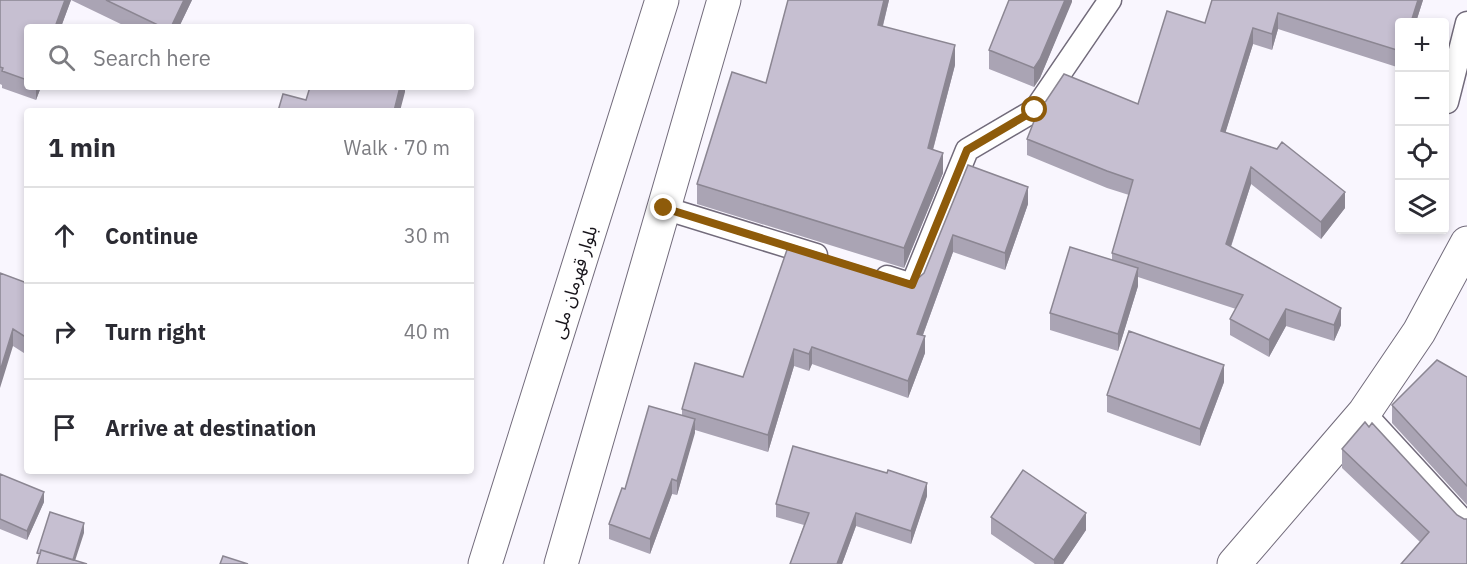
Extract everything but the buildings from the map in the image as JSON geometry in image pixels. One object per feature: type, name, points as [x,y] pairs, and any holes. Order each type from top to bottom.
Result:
[{"type":"main road","name":"بلوار قهرمان ملی","points":[[485,564],[662,0]]},
{"type":"main road","points":[[561,564],[724,0]]},
{"type":"main road","points":[[1234,564],[1364,413],[1419,332],[1467,243]]},
{"type":"lane","points":[[867,271],[912,285],[967,150],[1035,110],[1110,0]]},
{"type":"lane","points":[[1449,94],[1467,23]]},
{"type":"lane","points":[[664,208],[833,260]]},
{"type":"lane","points":[[1364,413],[1467,525]]},
{"type":"route","points":[[664,208],[912,285],[967,150],[1035,110]]}]
